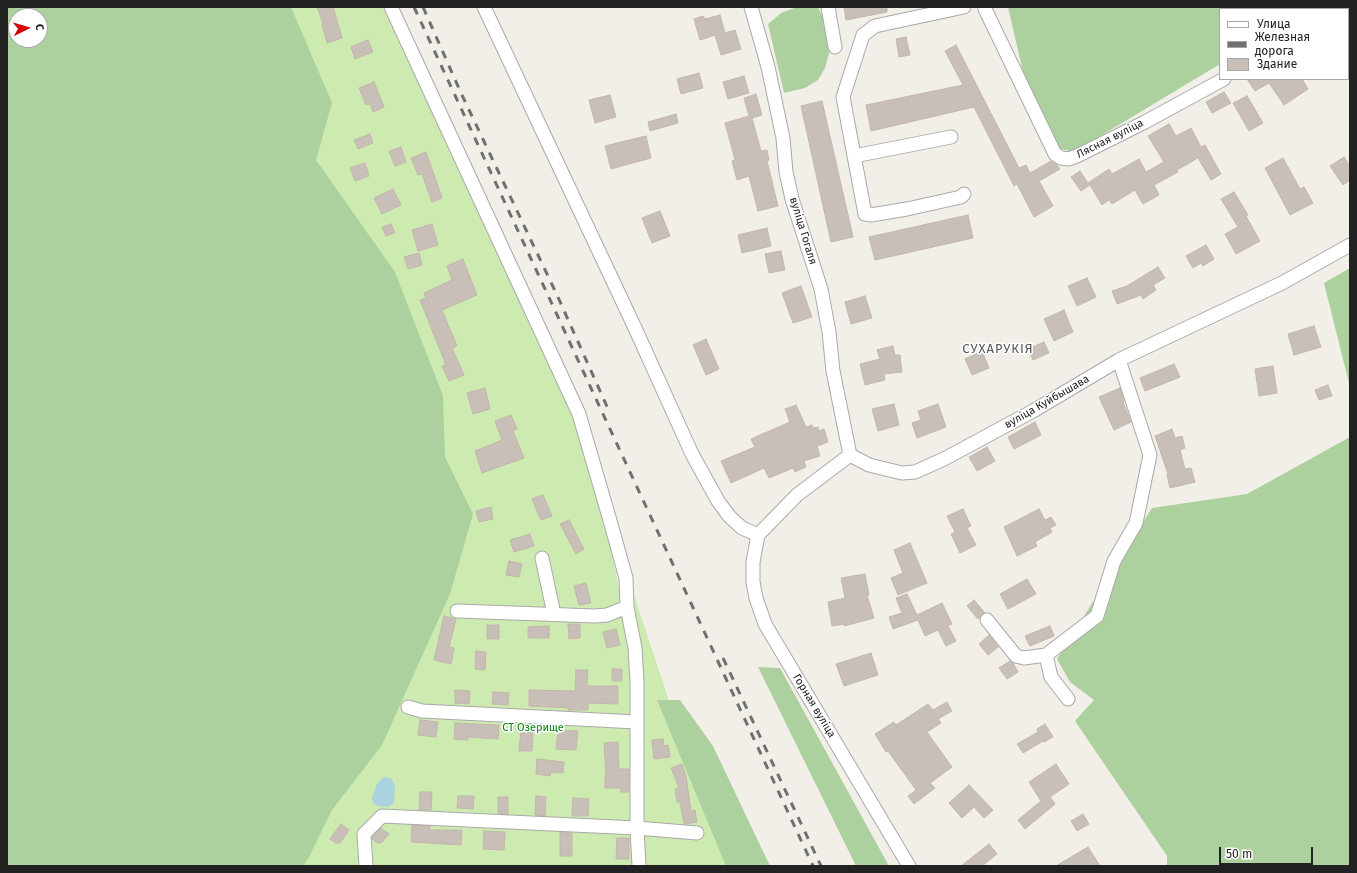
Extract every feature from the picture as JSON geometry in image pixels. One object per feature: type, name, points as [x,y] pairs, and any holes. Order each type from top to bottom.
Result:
[{"type":"street","points":[[391,7],[579,414],[626,578],[627,602],[635,648],[639,866]]},
{"type":"street","points":[[484,7],[692,454],[718,501],[729,516],[742,528],[758,535],[797,495],[850,455]]},
{"type":"street","name":"вуліца Гогаля","points":[[751,7],[768,67],[783,138],[786,172],[792,199],[821,289],[829,332],[833,371],[850,455]]},
{"type":"street","points":[[828,7],[835,47]]},
{"type":"street","points":[[964,7],[875,26],[863,35],[843,97],[864,214],[870,215],[907,209],[961,197],[964,194]]},
{"type":"street","name":"Лясная вуліца","points":[[985,7],[1055,154],[1061,158],[1069,159],[1079,155],[1145,122],[1222,80]]},
{"type":"street","points":[[854,156],[951,137]]},
{"type":"street","name":"вуліца Куйбышава","points":[[850,455],[869,465],[902,473],[914,472],[944,459],[1020,418],[1119,360],[1282,283],[1350,245]]},
{"type":"street","points":[[987,620],[1016,656],[1024,658],[1046,655],[1097,616],[1114,561],[1136,523],[1150,455],[1119,360]]},
{"type":"street","name":"Горная вуліца","points":[[758,535],[753,562],[753,582],[756,598],[765,624],[909,866]]},
{"type":"street","points":[[542,558],[554,614]]},
{"type":"street","points":[[456,611],[595,616],[606,615],[627,602]]},
{"type":"street","points":[[1046,655],[1051,677],[1068,699]]},
{"type":"street","points":[[408,707],[422,711],[637,722]]},
{"type":"street","points":[[366,866],[364,834],[382,816],[638,828],[697,833]]},
{"type":"green space","points":[[7,7],[291,7],[332,103],[316,160],[395,272],[443,396],[445,457],[473,514],[450,594],[382,745],[332,810],[303,866],[7,866]]},
{"type":"green space","name":"СТ Озерище","points":[[284,7],[383,7],[463,176],[572,415],[605,520],[619,588],[634,595],[687,755],[735,866],[290,866],[309,162]]},
{"type":"green space","points":[[797,7],[818,7],[828,28],[830,50],[825,68],[818,80],[805,88],[784,93],[768,24],[781,13]]},
{"type":"green space","points":[[1008,7],[1304,8],[1219,8],[1219,65],[1074,152],[1056,148],[1023,72]]},
{"type":"green space","points":[[1350,268],[1350,387],[1324,283]]},
{"type":"green space","points":[[1350,437],[1350,866],[1167,866],[1167,856],[1075,721],[1094,700],[1070,682],[1057,659],[1152,508],[1247,494]]},
{"type":"green space","points":[[758,667],[780,668],[889,866],[856,866]]},
{"type":"green space","points":[[657,700],[680,700],[713,746],[770,866],[726,866]]},
{"type":"water","points":[[383,777],[391,778],[395,786],[394,803],[388,807],[378,806],[373,803],[372,797],[377,784]]},
{"type":"building","points":[[317,7],[333,7],[342,38],[327,43],[323,23]]},
{"type":"building","points":[[844,7],[887,7],[887,12],[846,20]]},
{"type":"building","points":[[720,15],[725,33],[735,30],[741,49],[721,55],[715,35],[700,40],[694,19],[703,16],[705,19]]},
{"type":"building","points":[[906,37],[910,55],[899,57],[896,39]]},
{"type":"building","points":[[368,40],[373,52],[355,59],[351,47]]},
{"type":"building","points":[[956,45],[1019,168],[1026,165],[1030,173],[1051,161],[1060,169],[1039,181],[1053,206],[1034,217],[1017,184],[1014,186],[974,107],[871,131],[866,105],[963,85],[945,51]]},
{"type":"building","points":[[699,73],[703,88],[681,94],[677,79]]},
{"type":"building","points":[[744,76],[749,93],[728,99],[723,82]]},
{"type":"building","points":[[1248,80],[1303,80],[1308,89],[1284,105],[1269,83],[1255,91]]},
{"type":"building","points":[[374,82],[384,107],[373,112],[370,104],[366,105],[359,88]]},
{"type":"building","points":[[1224,92],[1231,103],[1212,113],[1206,102]]},
{"type":"building","points":[[756,94],[762,115],[752,118],[761,151],[767,150],[769,160],[767,161],[778,206],[758,211],[749,176],[737,180],[732,161],[735,160],[725,123],[749,116],[744,98]]},
{"type":"building","points":[[610,95],[616,117],[595,123],[589,100]]},
{"type":"building","points":[[1247,96],[1263,123],[1249,131],[1233,103]]},
{"type":"building","points":[[822,101],[853,237],[831,242],[801,106]]},
{"type":"building","points":[[676,114],[678,123],[650,131],[648,122]]},
{"type":"building","points":[[1169,124],[1176,136],[1191,128],[1201,147],[1205,145],[1221,174],[1211,180],[1198,158],[1177,170],[1178,172],[1154,185],[1159,195],[1143,204],[1135,190],[1112,204],[1109,200],[1102,205],[1090,185],[1081,191],[1071,177],[1080,171],[1088,183],[1109,169],[1112,174],[1139,159],[1146,172],[1164,162],[1148,136]]},
{"type":"building","points":[[370,134],[373,143],[358,149],[354,140]]},
{"type":"building","points":[[646,136],[651,158],[611,169],[605,146]]},
{"type":"building","points":[[401,147],[406,162],[395,166],[389,151]]},
{"type":"building","points":[[426,152],[442,198],[432,202],[422,174],[418,175],[411,158]]},
{"type":"building","points":[[1344,157],[1350,166],[1350,180],[1343,185],[1330,166]]},
{"type":"building","points":[[1283,158],[1300,189],[1304,187],[1313,203],[1290,215],[1265,168]]},
{"type":"building","points":[[365,163],[369,176],[355,181],[350,168]]},
{"type":"building","points":[[393,189],[401,205],[382,214],[374,198]]},
{"type":"building","points":[[1234,192],[1248,215],[1246,216],[1260,241],[1236,254],[1225,234],[1238,227],[1221,199]]},
{"type":"building","points":[[660,211],[670,236],[652,243],[642,218]]},
{"type":"building","points":[[968,215],[973,238],[875,260],[869,237]]},
{"type":"building","points":[[391,224],[395,233],[386,236],[382,227]]},
{"type":"building","points":[[432,224],[438,245],[418,251],[412,230]]},
{"type":"building","points":[[767,228],[771,246],[742,253],[738,235]]},
{"type":"building","points":[[1206,245],[1214,259],[1203,266],[1201,263],[1193,268],[1186,256]]},
{"type":"building","points":[[781,251],[785,270],[769,273],[765,254]]},
{"type":"building","points":[[419,253],[422,265],[408,269],[404,257]]},
{"type":"building","points":[[463,259],[477,295],[442,310],[457,346],[452,348],[464,375],[449,381],[442,366],[446,365],[420,300],[426,298],[424,293],[452,280],[447,266]]},
{"type":"building","points":[[1158,267],[1165,278],[1153,285],[1156,290],[1143,299],[1141,295],[1117,304],[1112,291],[1127,286]]},
{"type":"building","points":[[1087,278],[1096,297],[1077,306],[1068,286]]},
{"type":"building","points":[[801,286],[812,317],[793,323],[782,293]]},
{"type":"building","points":[[865,296],[872,318],[851,324],[845,302]]},
{"type":"building","points":[[1064,310],[1073,332],[1054,341],[1044,319]]},
{"type":"building","points":[[1314,326],[1321,347],[1294,355],[1288,334]]},
{"type":"building","points":[[706,339],[719,369],[706,375],[693,345]]},
{"type":"building","points":[[1044,342],[1049,353],[1033,360],[1028,349]]},
{"type":"building","points":[[893,346],[895,355],[900,355],[902,372],[884,374],[885,380],[865,385],[860,364],[880,359],[877,350]]},
{"type":"building","points":[[982,351],[989,368],[972,375],[965,359]]},
{"type":"building","points":[[1174,364],[1180,377],[1145,391],[1140,378]]},
{"type":"building","points":[[1273,366],[1277,393],[1259,396],[1255,369]]},
{"type":"building","points":[[1328,385],[1332,396],[1319,400],[1315,390]]},
{"type":"building","points":[[485,388],[490,409],[473,414],[467,393]]},
{"type":"building","points":[[1120,388],[1123,402],[1131,422],[1114,430],[1099,397]]},
{"type":"building","points":[[894,404],[899,425],[878,431],[872,409]]},
{"type":"building","points":[[938,404],[946,427],[917,438],[912,423],[921,420],[918,411]]},
{"type":"building","points":[[796,405],[806,427],[812,425],[813,428],[818,427],[819,431],[824,429],[828,442],[817,446],[820,456],[804,461],[806,467],[795,472],[793,468],[769,478],[764,468],[731,483],[721,461],[755,447],[751,439],[790,422],[785,409]]},
{"type":"building","points":[[511,415],[517,429],[513,431],[524,458],[482,473],[475,451],[502,440],[495,421]]},
{"type":"building","points":[[1035,422],[1041,435],[1014,449],[1008,437]]},
{"type":"building","points":[[1172,429],[1175,438],[1182,436],[1185,448],[1180,450],[1185,469],[1191,468],[1195,482],[1170,488],[1168,474],[1155,436]]},
{"type":"building","points":[[987,447],[995,461],[977,471],[969,457]]},
{"type":"building","points":[[543,495],[552,516],[541,520],[532,499]]},
{"type":"building","points":[[491,507],[493,519],[479,522],[476,511]]},
{"type":"building","points":[[963,509],[971,526],[967,528],[976,545],[960,553],[951,534],[955,532],[947,516]]},
{"type":"building","points":[[1039,509],[1045,520],[1051,517],[1056,525],[1050,528],[1052,532],[1035,542],[1037,546],[1017,556],[1004,527]]},
{"type":"building","points":[[569,520],[584,549],[576,554],[560,524]]},
{"type":"building","points":[[530,534],[534,546],[514,552],[510,540]]},
{"type":"building","points":[[910,543],[927,583],[898,595],[891,578],[903,573],[894,550]]},
{"type":"building","points":[[509,561],[522,564],[519,577],[506,575]]},
{"type":"building","points":[[865,574],[869,595],[867,595],[874,618],[844,626],[844,624],[832,626],[828,602],[845,598],[841,578]]},
{"type":"building","points":[[1027,579],[1036,594],[1008,609],[1000,594]]},
{"type":"building","points":[[586,583],[591,603],[579,605],[574,586]]},
{"type":"building","points":[[907,594],[917,615],[942,603],[952,624],[948,626],[956,641],[946,646],[938,630],[925,636],[918,620],[893,629],[889,617],[902,613],[896,598]]},
{"type":"building","points":[[974,600],[985,613],[978,619],[967,606]]},
{"type":"building","points":[[444,616],[456,619],[449,647],[454,648],[451,664],[434,660]]},
{"type":"building","points":[[568,624],[580,624],[580,638],[569,639]]},
{"type":"building","points":[[487,625],[499,625],[499,639],[487,639]]},
{"type":"building","points":[[549,626],[549,638],[528,638],[528,627]]},
{"type":"building","points":[[1050,626],[1054,636],[1030,646],[1025,636]]},
{"type":"building","points":[[616,629],[620,645],[607,648],[603,632]]},
{"type":"building","points":[[989,635],[998,647],[988,655],[979,644]]},
{"type":"building","points":[[476,651],[486,652],[485,670],[475,669]]},
{"type":"building","points":[[871,653],[878,675],[844,686],[836,664]]},
{"type":"building","points":[[1010,661],[1013,663],[1018,672],[1007,679],[999,668]]},
{"type":"building","points":[[612,669],[622,669],[622,681],[612,681]]},
{"type":"building","points":[[576,670],[588,670],[587,686],[618,686],[618,704],[588,703],[588,710],[568,710],[569,708],[529,706],[529,690],[575,691]]},
{"type":"building","points":[[455,690],[470,691],[469,704],[455,703]]},
{"type":"building","points":[[493,692],[509,693],[508,705],[492,704]]},
{"type":"building","points":[[947,702],[952,711],[938,719],[941,723],[927,732],[952,767],[930,783],[935,788],[914,804],[908,796],[916,790],[888,751],[886,752],[875,734],[894,722],[896,725],[928,704],[933,710]]},
{"type":"building","points":[[420,720],[438,722],[436,737],[418,735]]},
{"type":"building","points":[[455,723],[499,725],[498,739],[468,737],[468,740],[454,739]]},
{"type":"building","points":[[1045,724],[1053,737],[1023,753],[1017,744],[1038,732],[1037,729]]},
{"type":"building","points":[[521,728],[533,728],[532,751],[519,751]]},
{"type":"building","points":[[558,730],[578,731],[576,750],[556,749]]},
{"type":"building","points":[[663,739],[664,746],[668,745],[670,757],[654,759],[652,740]]},
{"type":"building","points":[[618,742],[619,769],[629,769],[629,792],[621,792],[621,788],[605,788],[606,775],[604,743]]},
{"type":"building","points":[[537,759],[564,762],[563,773],[551,772],[550,776],[536,774]]},
{"type":"building","points":[[682,764],[686,776],[691,811],[695,810],[697,822],[685,824],[680,802],[677,802],[675,789],[679,788],[671,768]]},
{"type":"building","points":[[1056,764],[1069,784],[1050,797],[1055,804],[1025,829],[1018,820],[1041,801],[1029,782]]},
{"type":"building","points":[[969,785],[993,810],[984,818],[974,807],[962,818],[949,803]]},
{"type":"building","points":[[420,792],[432,792],[431,810],[419,810]]},
{"type":"building","points":[[458,796],[474,796],[473,809],[457,808]]},
{"type":"building","points":[[536,796],[546,797],[545,816],[535,815]]},
{"type":"building","points":[[498,797],[508,797],[508,814],[498,813]]},
{"type":"building","points":[[573,798],[589,799],[588,816],[572,816]]},
{"type":"building","points":[[1083,814],[1089,824],[1077,831],[1071,821]]},
{"type":"building","points":[[341,824],[349,830],[340,843],[336,843],[330,839]]},
{"type":"building","points":[[412,825],[430,826],[430,830],[462,830],[461,845],[411,842]]},
{"type":"building","points":[[381,828],[389,834],[381,843],[377,843],[372,839],[372,837]]},
{"type":"building","points":[[484,831],[505,832],[504,850],[483,849]]},
{"type":"building","points":[[560,832],[572,833],[572,856],[560,856]]},
{"type":"building","points":[[617,838],[629,838],[629,859],[616,859]]},
{"type":"building","points":[[989,844],[997,854],[982,866],[961,866]]},
{"type":"building","points":[[1088,847],[1100,866],[1056,866]]},
{"type":"railway","points":[[414,7],[813,866]]},
{"type":"railway","points":[[423,7],[461,93],[557,295],[609,411]]},
{"type":"railway","points":[[723,658],[821,866]]},
{"type":"district","name":"СУХАРУКІЯ","points":[[998,349]]}]
